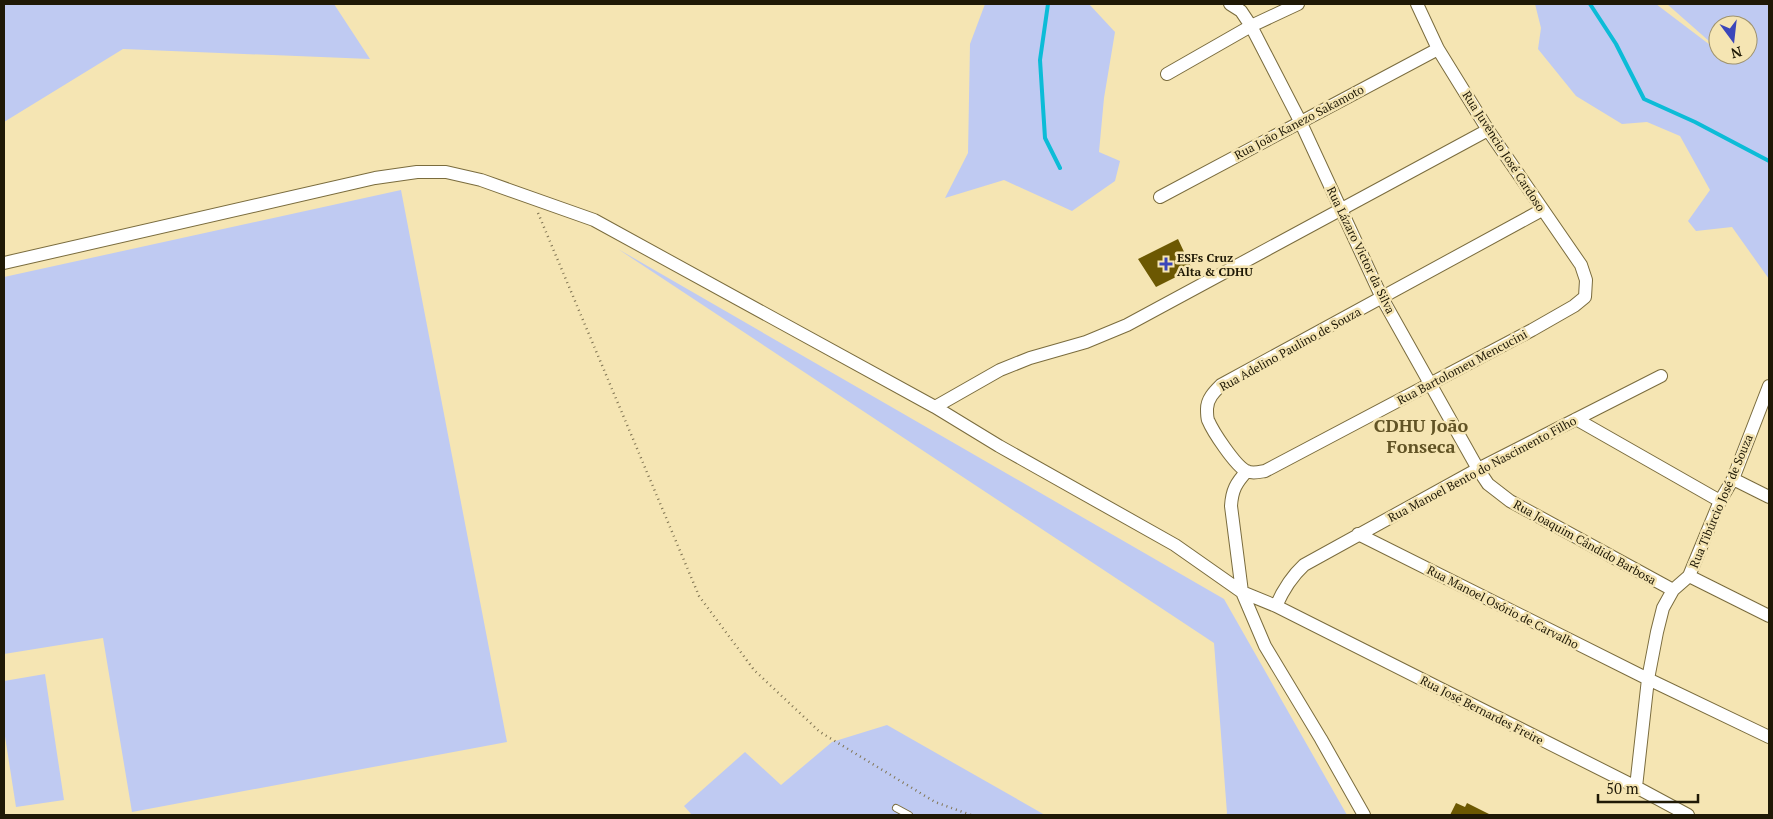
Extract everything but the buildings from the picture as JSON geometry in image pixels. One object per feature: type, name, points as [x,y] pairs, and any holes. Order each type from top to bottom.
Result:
[{"type":"street","name":"Rua Lázaro Victor da Silva","points":[[1230,4],[1240,11],[1251,26],[1300,121],[1340,211],[1382,298],[1431,382],[1478,469]]},
{"type":"street","points":[[1166,74],[1251,26],[1298,4]]},
{"type":"street","name":"Rua Juvêncio José Cardoso","points":[[1417,4],[1438,49],[1488,130],[1581,264],[1586,280],[1585,297]]},
{"type":"street","name":"Rua João Kanezo Sakamoto","points":[[1160,197],[1438,49]]},
{"type":"street","points":[[935,407],[1000,370],[1030,358],[1086,342],[1127,325],[1488,130]]},
{"type":"street","name":"Rua José Bernardes Freire","points":[[4,264],[375,178],[417,172],[446,172],[481,180],[594,220],[935,407],[999,446],[1175,545],[1242,592],[1276,606],[1688,815]]},
{"type":"street","name":"Rua Adelino Paulino de Souza","points":[[1251,472],[1239,466],[1208,419],[1208,403],[1220,385],[1542,210]]},
{"type":"street","name":"Rua Bartolomeu Mencucini","points":[[1251,472],[1265,471],[1574,306],[1585,297]]},
{"type":"street","name":"Rua Manoel Bento do Nascimento Filho","points":[[1276,606],[1284,588],[1293,575],[1304,565],[1478,469],[1661,376]]},
{"type":"street","name":"Rua Tibúrcio José de Souza","points":[[1636,787],[1648,679],[1663,608],[1673,590],[1689,576],[1720,501],[1733,479],[1769,386]]},
{"type":"street","points":[[1576,419],[1720,501]]},
{"type":"street","name":"Rua Joaquim Cândido Barbosa","points":[[1478,469],[1488,484],[1510,501],[1673,590]]},
{"type":"street","points":[[1251,472],[1239,480],[1232,493],[1231,506],[1242,592],[1265,646],[1364,815]]},
{"type":"street","points":[[1733,479],[1769,497]]},
{"type":"street","name":"Rua Manoel Osório de Carvalho","points":[[1358,534],[1648,679],[1769,737]]},
{"type":"street","points":[[1689,576],[1769,616]]},
{"type":"lane","points":[[896,808],[909,815]]},
{"type":"path","points":[[532,199],[699,596],[754,670],[820,732],[935,802],[971,815]]},
{"type":"shaded area","points":[[4,4],[334,4],[370,59],[123,49],[4,122]]},
{"type":"shaded area","points":[[985,4],[1089,4],[1115,32],[1104,98],[1099,152],[1120,161],[1115,181],[1072,211],[1004,180],[945,198],[968,153],[970,44]]},
{"type":"shaded area","points":[[1535,4],[1656,4],[1708,43],[1708,65],[1758,65],[1758,15],[1708,15],[1708,40],[1667,4],[1769,4],[1769,279],[1732,227],[1696,231],[1688,221],[1710,190],[1680,136],[1647,122],[1622,124],[1576,96],[1538,49],[1541,28]]},
{"type":"shaded area","points":[[401,190],[507,742],[132,812],[103,638],[4,654],[4,277]]},
{"type":"shaded area","points":[[618,249],[1224,599],[1347,815],[1226,815],[1214,643]]},
{"type":"shaded area","points":[[45,674],[64,800],[16,807],[4,730],[4,681]]},
{"type":"shaded area","points":[[887,725],[1045,815],[692,815],[684,806],[745,752],[781,785],[832,742]]},
{"type":"waterway","points":[[1048,4],[1040,60],[1045,138],[1060,168]]},
{"type":"waterway","points":[[1590,4],[1616,44],[1644,99],[1695,122],[1769,161]]},
{"type":"place","name":"ESFs Cruz Alta & CDHU","points":[[1166,264]]},
{"type":"district","name":"CDHU João Fonseca","points":[[1421,435]]}]
